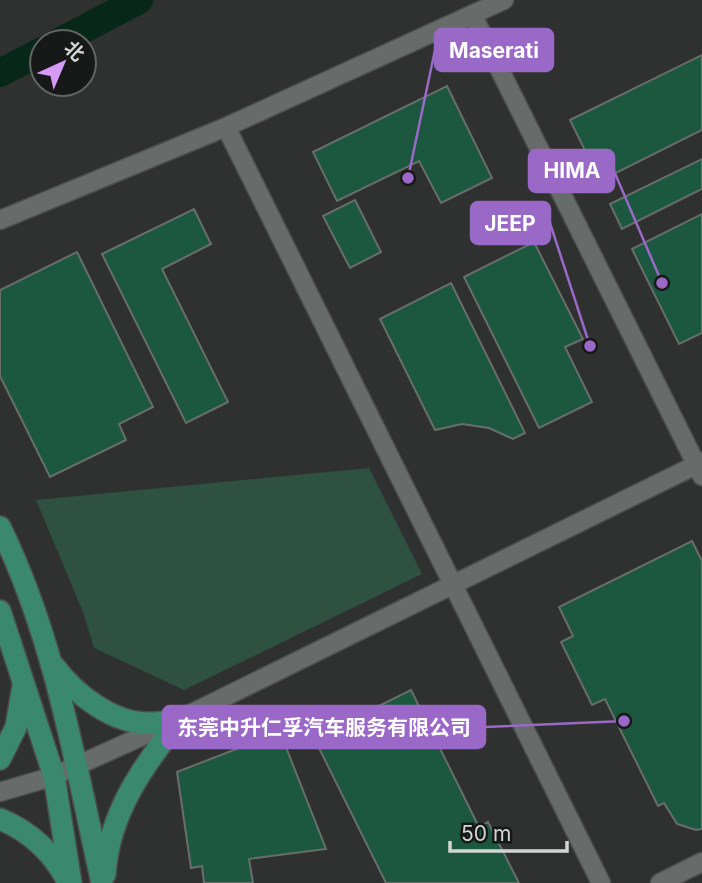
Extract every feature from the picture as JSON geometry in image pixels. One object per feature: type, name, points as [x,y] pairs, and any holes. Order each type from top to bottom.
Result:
[{"type":"main road","points":[[0,527],[35,608],[53,665],[103,883]]},
{"type":"main road","points":[[0,611],[54,776],[70,883]]},
{"type":"main road","points":[[53,665],[69,684],[88,700],[117,716],[150,723],[180,719]]},
{"type":"main road","points":[[0,759],[16,727],[24,680]]},
{"type":"main road","points":[[103,883],[108,848],[121,807],[141,770],[180,719]]},
{"type":"main road","points":[[0,819],[35,840],[57,863],[70,883]]},
{"type":"street","points":[[0,220],[226,127],[504,0]]},
{"type":"street","points":[[0,792],[54,776],[180,719],[700,468],[473,16]]},
{"type":"street","points":[[226,127],[601,883]]},
{"type":"street","points":[[660,883],[702,862]]},
{"type":"green space","points":[[369,468],[422,574],[184,690],[94,648],[83,612],[36,500]]},
{"type":"building","points":[[702,55],[702,130],[600,181],[570,120]]},
{"type":"building","points":[[447,86],[492,178],[441,203],[419,161],[337,201],[313,152]]},
{"type":"building","points":[[702,159],[702,189],[622,229],[610,204]]},
{"type":"building","points":[[355,200],[381,252],[350,268],[323,216]]},
{"type":"building","points":[[194,209],[211,244],[162,269],[228,402],[186,423],[102,254]]},
{"type":"building","points":[[702,214],[702,333],[679,344],[632,249]]},
{"type":"building","points":[[534,242],[583,339],[565,347],[592,402],[539,428],[464,277]]},
{"type":"building","points":[[77,252],[153,407],[119,424],[126,440],[50,477],[0,376],[0,290]]},
{"type":"building","points":[[451,283],[525,433],[513,439],[489,428],[462,424],[435,430],[380,319]]},
{"type":"building","points":[[692,541],[702,561],[702,829],[696,830],[677,824],[664,803],[658,806],[605,699],[592,705],[561,642],[573,636],[559,607]]},
{"type":"building","points":[[411,690],[479,827],[488,822],[519,883],[386,883],[314,738]]},
{"type":"building","points":[[280,732],[326,849],[249,859],[253,883],[204,883],[202,866],[191,868],[177,772]]},
{"type":"waterway","points":[[86,28],[139,0]]},
{"type":"waterway","points":[[0,73],[28,58]]},
{"type":"place","name":"Maserati","points":[[408,178]]},
{"type":"place","name":"HIMA","points":[[662,283]]},
{"type":"place","name":"JEEP","points":[[590,346]]},
{"type":"place","name":"东莞中升仁孚汽车服务有限公司","points":[[624,721]]}]
